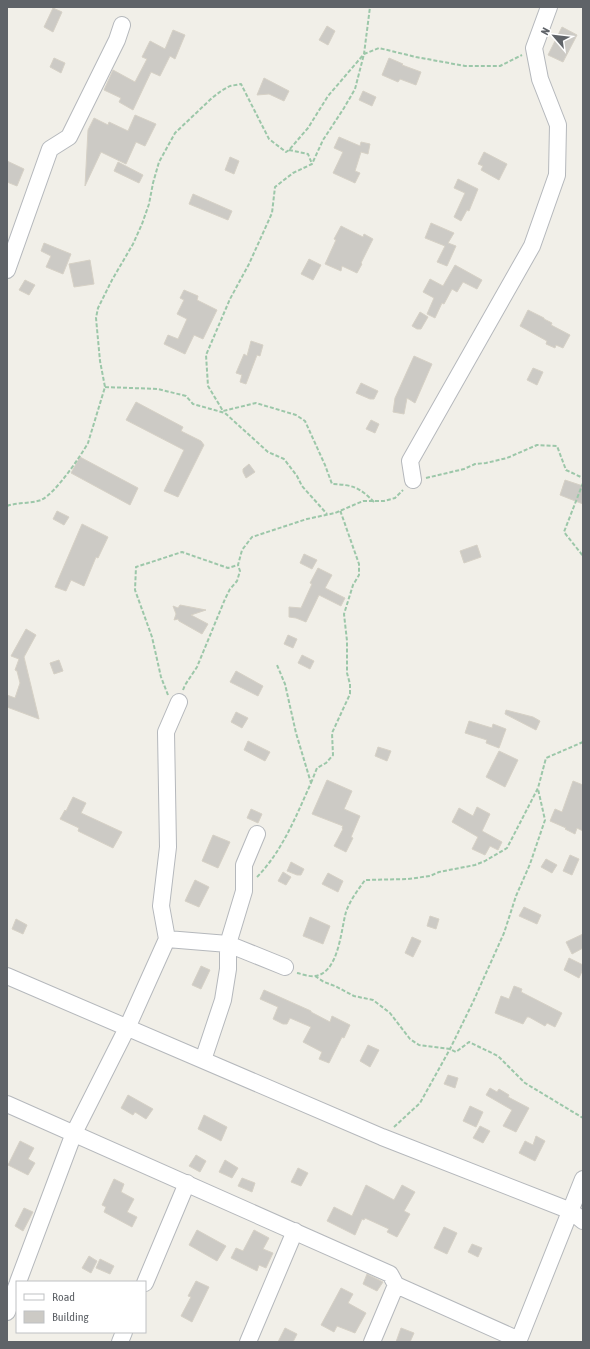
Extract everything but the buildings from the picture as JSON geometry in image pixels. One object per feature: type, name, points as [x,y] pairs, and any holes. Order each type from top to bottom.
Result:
[{"type":"street","points":[[413,480],[410,461],[532,246],[557,175],[558,125],[540,79],[534,48],[549,7]]},
{"type":"street","points":[[7,270],[50,149],[69,137],[118,40],[122,25]]},
{"type":"street","points":[[18,1281],[74,1132],[127,1028],[167,939],[161,906],[168,847],[166,732],[177,707]]},
{"type":"street","points":[[202,1060],[224,1000],[228,969],[228,944],[244,890],[244,865],[257,834]]},
{"type":"street","points":[[167,939],[228,944],[285,967]]},
{"type":"street","points":[[7,976],[382,1137],[577,1216]]},
{"type":"street","points":[[7,1104],[74,1132],[390,1274],[396,1285],[518,1341],[577,1216],[583,1179]]},
{"type":"street","points":[[146,1281],[187,1183]]},
{"type":"street","points":[[248,1342],[295,1231]]},
{"type":"street","points":[[372,1342],[396,1285]]},
{"type":"street","points":[[7,1312],[16,1288]]},
{"type":"path","points":[[370,7],[364,54],[354,89],[344,108],[323,140],[312,164],[293,173],[275,188],[272,213],[249,264],[230,299],[206,355],[208,386],[222,412],[256,403],[296,415],[305,421],[332,484],[349,485],[364,492],[374,502]]},
{"type":"path","points":[[289,150],[308,128],[328,96],[364,54],[379,48],[416,57],[465,66],[500,66],[534,48]]},
{"type":"path","points":[[7,506],[42,500],[56,488],[88,443],[104,387],[96,318],[98,308],[138,235],[149,204],[152,183],[158,162],[174,133],[221,91],[230,86],[241,84],[269,139],[286,152],[289,150],[308,154],[312,164]]},
{"type":"path","points":[[104,387],[158,389],[186,396],[193,404],[205,406],[225,414],[268,452],[284,459],[297,476],[302,486],[327,514]]},
{"type":"path","points":[[177,707],[185,685],[197,667],[225,599],[230,589],[237,581],[240,571],[238,565],[242,550],[252,537],[340,510],[363,501],[374,502],[395,498],[413,480],[464,469],[475,464],[486,464],[507,458],[537,445],[557,446],[566,470],[583,478]]},
{"type":"path","points":[[583,483],[564,532],[583,556]]},
{"type":"path","points":[[244,890],[268,865],[288,833],[317,768],[326,763],[333,755],[332,733],[350,694],[350,684],[347,673],[347,641],[344,614],[353,584],[359,575],[359,564],[340,510]]},
{"type":"path","points":[[177,707],[161,677],[152,637],[135,590],[136,568],[182,552],[228,568],[238,565]]},
{"type":"path","points":[[277,665],[285,684],[296,733],[311,784]]},
{"type":"path","points":[[315,976],[325,972],[331,963],[339,944],[346,912],[365,880],[419,878],[439,872],[475,865],[507,848],[538,788],[546,758],[583,742]]},
{"type":"path","points":[[382,1137],[420,1103],[450,1049],[504,933],[516,896],[530,864],[545,820],[538,788]]},
{"type":"path","points":[[285,967],[294,972],[315,976],[324,982],[354,996],[373,1000],[390,1013],[410,1039],[419,1045],[450,1049],[456,1052],[469,1042],[498,1056],[525,1083],[583,1118]]}]
